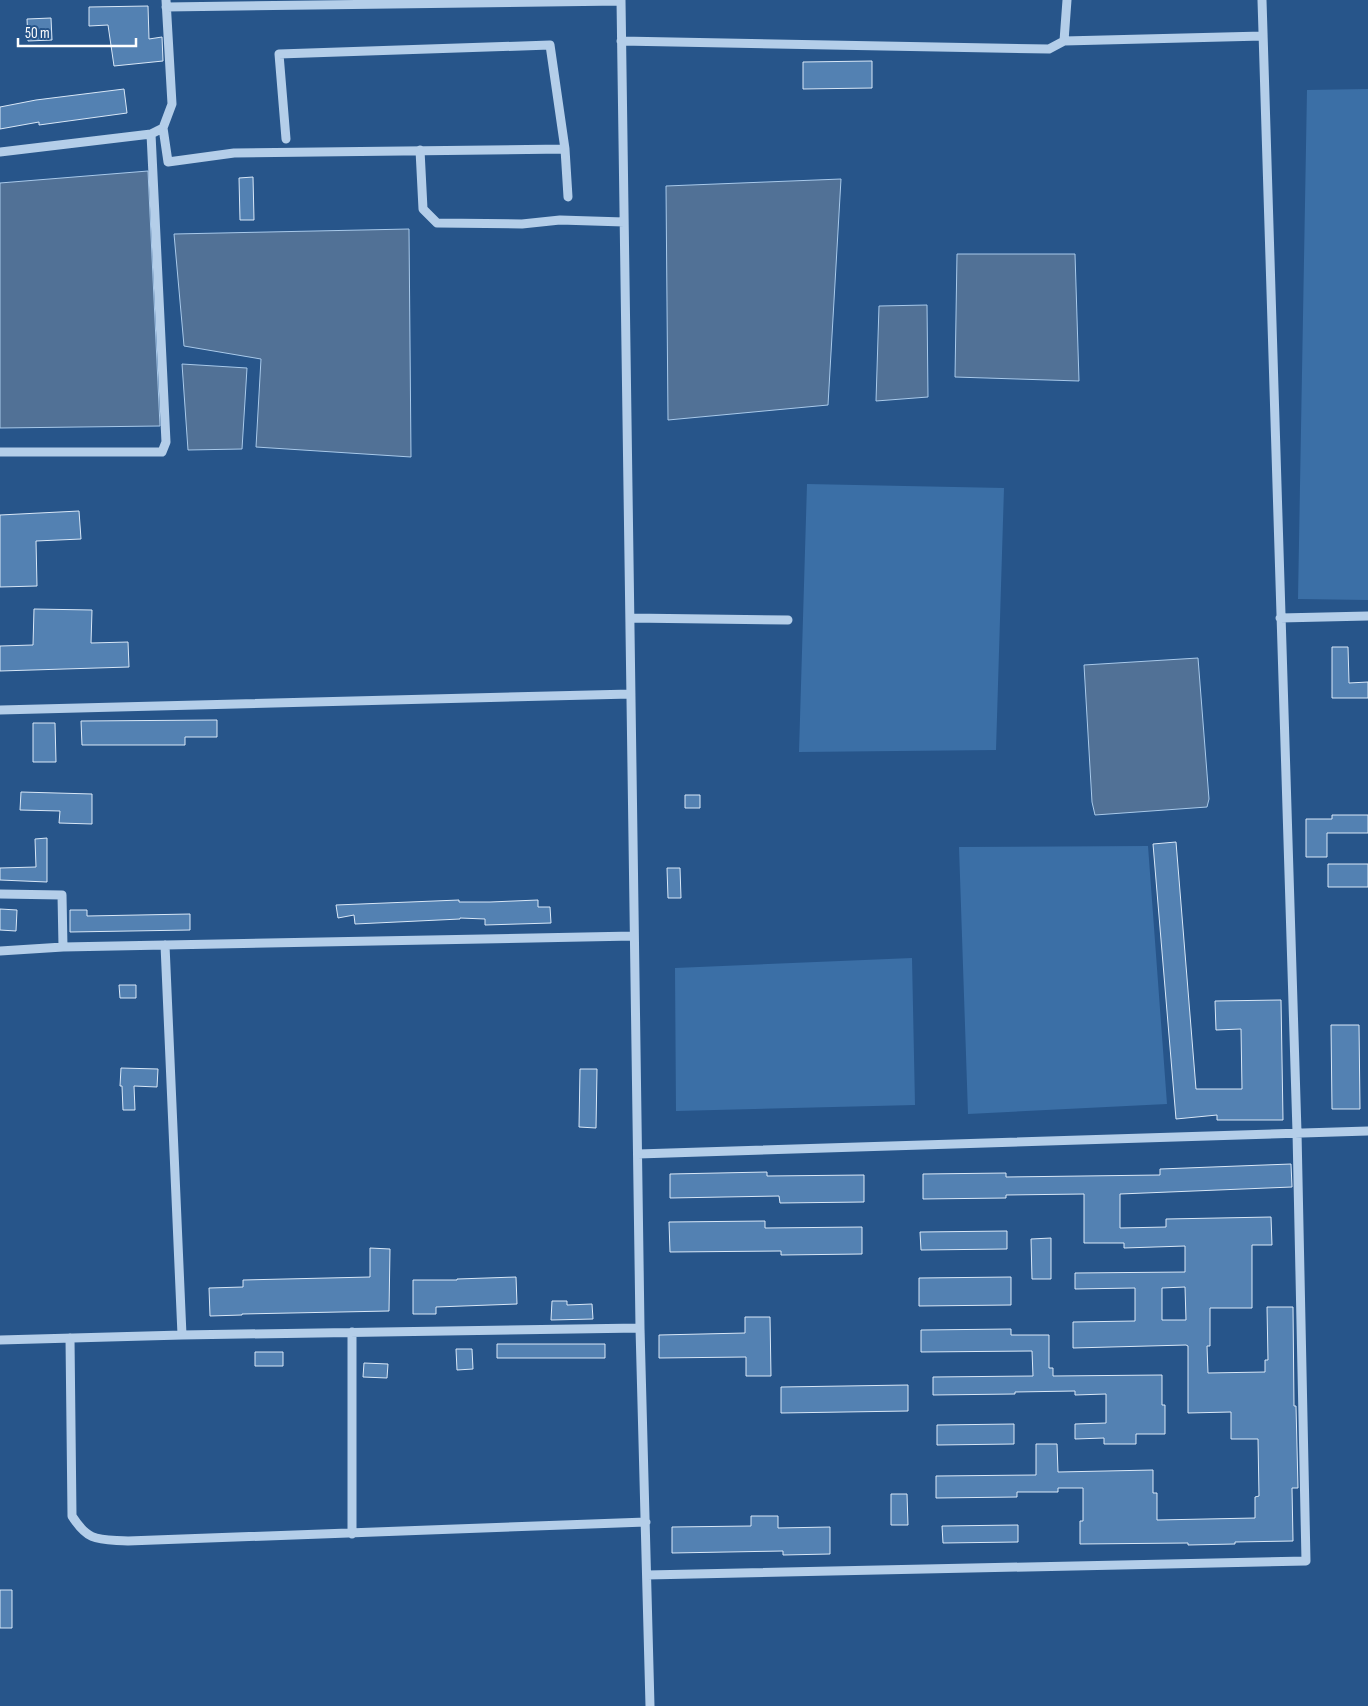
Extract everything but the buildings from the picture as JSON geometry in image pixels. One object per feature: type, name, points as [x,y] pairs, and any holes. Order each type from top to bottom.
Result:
[{"type":"street","points":[[565,149],[234,153],[168,162],[163,128],[172,104],[166,4],[621,0],[640,1328],[650,1706]]},
{"type":"street","points":[[1064,41],[1067,0]]},
{"type":"street","points":[[647,1575],[1306,1561],[1296,1132],[1262,0]]},
{"type":"street","points":[[621,41],[1049,49],[1064,41],[1263,36]]},
{"type":"street","points":[[286,139],[279,54],[550,45],[565,149],[568,197]]},
{"type":"street","points":[[0,152],[150,134],[163,128]]},
{"type":"street","points":[[0,452],[162,452],[166,442],[150,134]]},
{"type":"street","points":[[420,150],[423,209],[437,223],[522,224],[560,220],[624,222]]},
{"type":"street","points":[[1280,618],[1368,616]]},
{"type":"street","points":[[630,618],[788,620]]},
{"type":"street","points":[[0,710],[631,694]]},
{"type":"street","points":[[0,894],[62,895],[63,947]]},
{"type":"street","points":[[0,951],[63,947],[634,936]]},
{"type":"street","points":[[165,946],[182,1335]]},
{"type":"street","points":[[638,1154],[1368,1131]]},
{"type":"street","points":[[0,1340],[182,1335],[640,1328]]},
{"type":"street","points":[[352,1332],[352,1534]]},
{"type":"street","points":[[70,1338],[72,1516],[80,1528],[92,1539],[128,1541],[646,1522]]},
{"type":"shaded area","points":[[1368,89],[1368,600],[1298,599],[1307,90]]},
{"type":"shaded area","points":[[148,171],[160,426],[0,428],[0,183]]},
{"type":"shaded area","points":[[841,179],[828,405],[668,420],[666,186]]},
{"type":"shaded area","points":[[409,229],[411,457],[256,447],[261,359],[184,346],[174,234]]},
{"type":"shaded area","points":[[957,254],[1075,254],[1079,381],[955,377]]},
{"type":"shaded area","points":[[927,305],[928,397],[876,401],[879,306]]},
{"type":"shaded area","points":[[182,364],[247,368],[242,449],[188,450]]},
{"type":"shaded area","points":[[807,484],[1004,488],[996,750],[799,752]]},
{"type":"shaded area","points":[[1198,658],[1209,799],[1207,807],[1095,815],[1092,802],[1084,665]]},
{"type":"shaded area","points":[[1148,846],[1167,1104],[968,1114],[959,847]]},
{"type":"shaded area","points":[[912,958],[915,1105],[676,1111],[675,968]]}]
